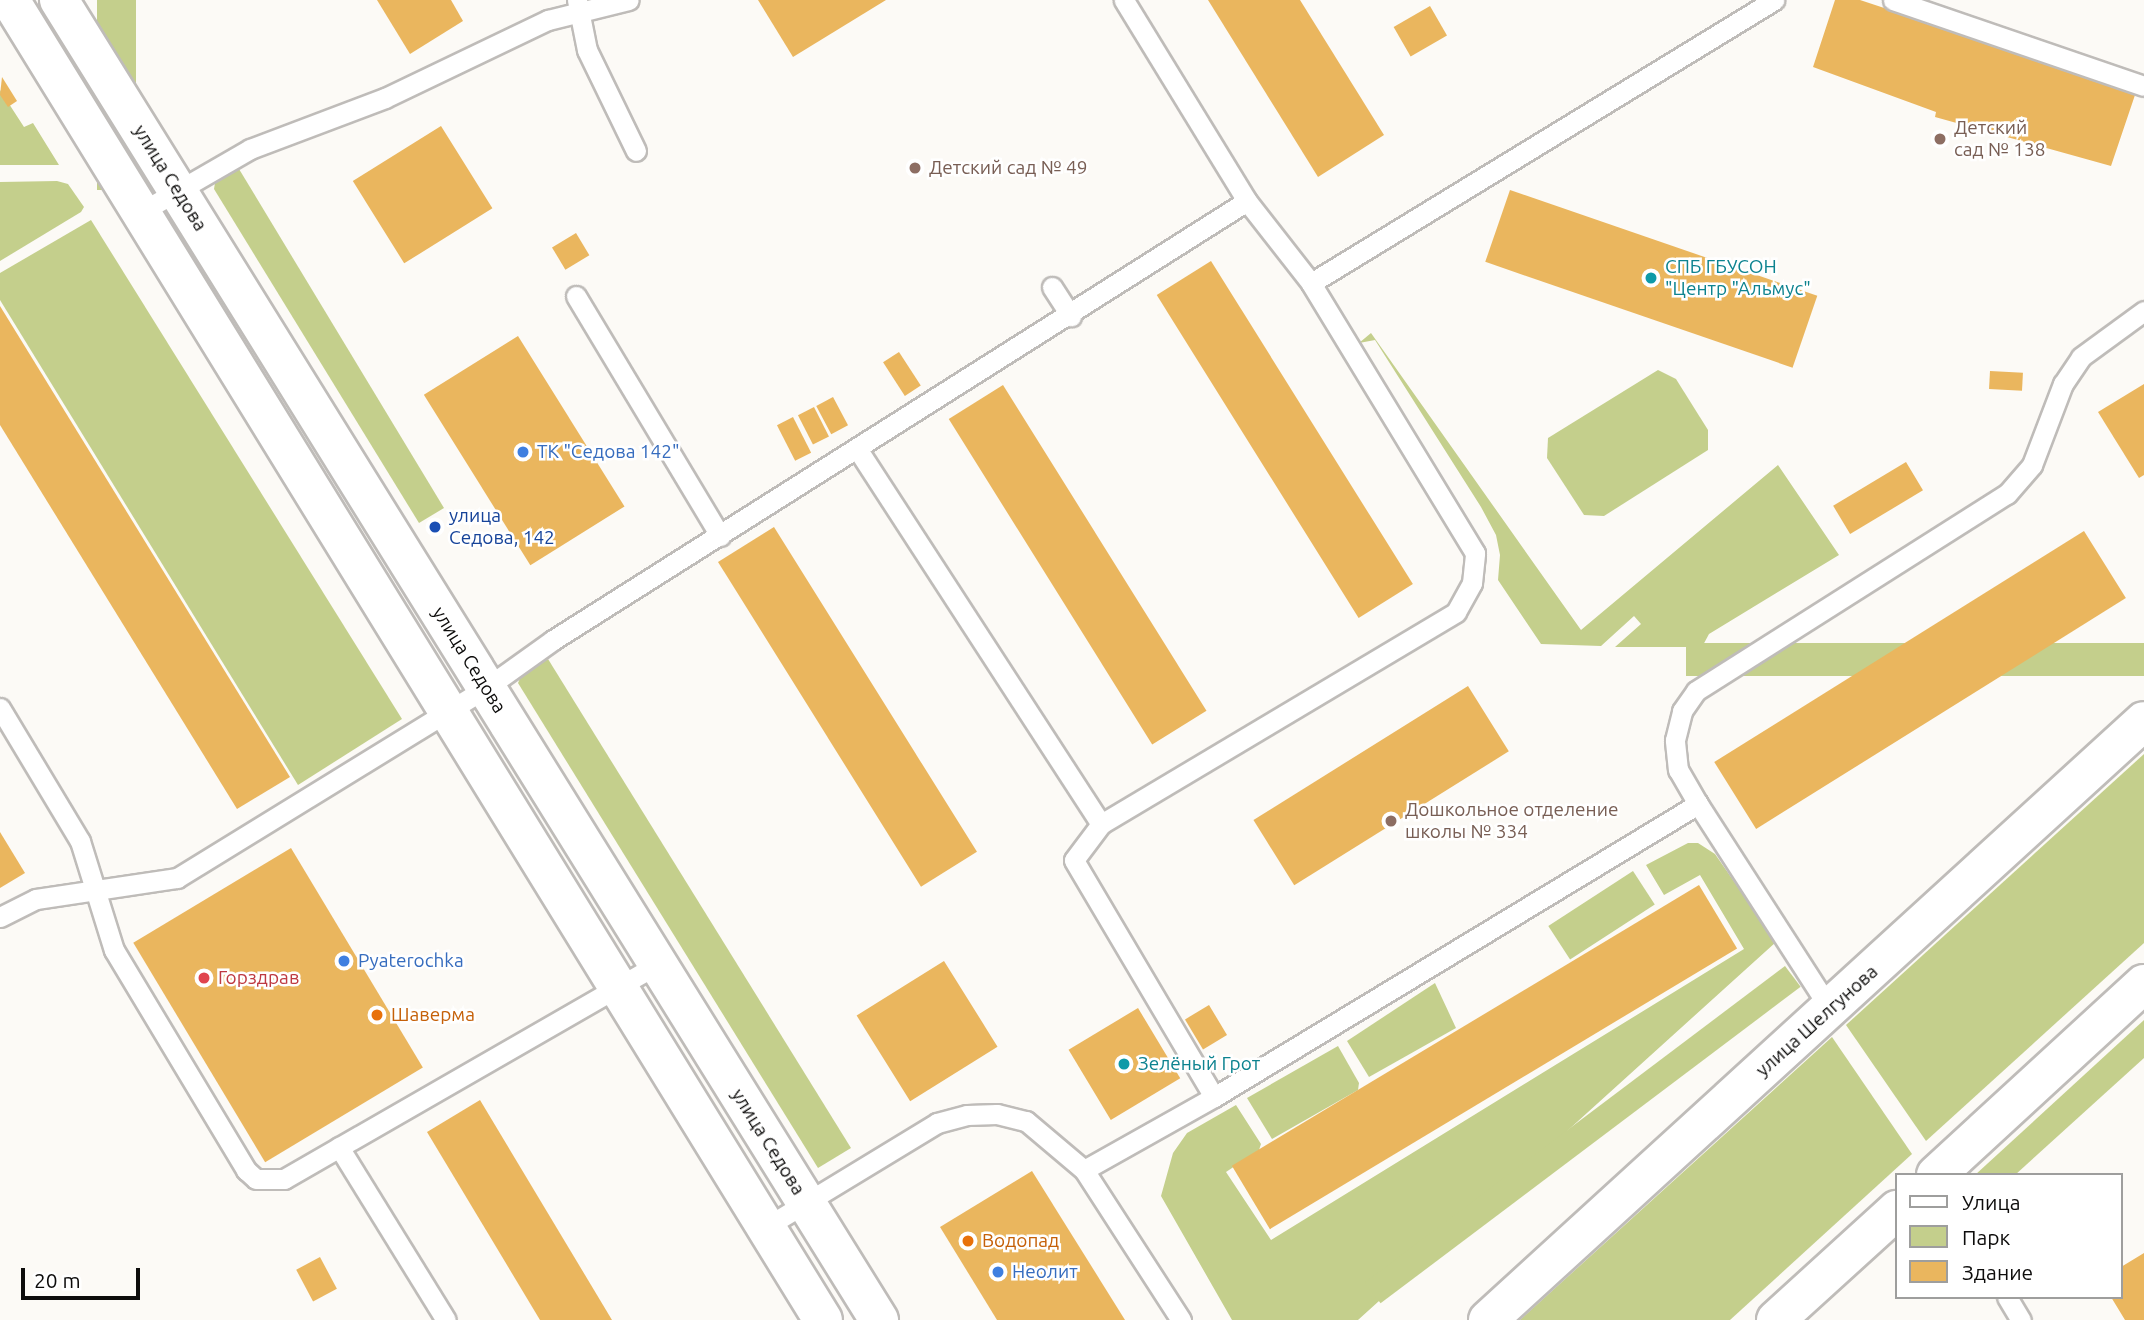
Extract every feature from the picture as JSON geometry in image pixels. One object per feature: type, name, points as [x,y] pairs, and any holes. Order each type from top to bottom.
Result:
[{"type":"main road","points":[[10,0],[450,710],[823,1320]]},
{"type":"main road","name":"улица Седова","points":[[59,0],[879,1320]]},
{"type":"main road","name":"улица Шелгунова","points":[[1488,1320],[2144,721]]},
{"type":"main road","points":[[1938,1173],[2144,984]]},
{"type":"main road","points":[[1776,1320],[1896,1211]]},
{"type":"lane","points":[[141,212],[250,149],[385,98],[578,6],[629,0]]},
{"type":"lane","points":[[1124,0],[1247,201],[1311,283],[1475,554],[1472,583],[1457,612],[1425,634],[1101,824],[1074,860],[1214,1097]]},
{"type":"lane","points":[[1311,283],[1774,0]]},
{"type":"lane","points":[[1893,0],[2144,86]]},
{"type":"lane","points":[[578,6],[587,50],[636,151]]},
{"type":"lane","points":[[0,917],[36,899],[177,878],[486,688],[1247,201]]},
{"type":"lane","points":[[1052,287],[1071,316]]},
{"type":"lane","points":[[576,296],[720,536]]},
{"type":"lane","points":[[1830,1009],[1678,770],[1675,740],[1682,711],[1696,691],[2007,494],[2032,465],[2063,384],[2081,357],[2144,311]]},
{"type":"lane","points":[[858,450],[1101,824]]},
{"type":"lane","points":[[0,708],[79,841],[114,950],[246,1170],[256,1179],[284,1179],[658,964]]},
{"type":"lane","points":[[1084,1170],[1214,1097],[1698,804]]},
{"type":"lane","points":[[766,1227],[937,1123],[967,1115],[997,1114],[1026,1121],[1084,1170],[1181,1320]]},
{"type":"lane","points":[[339,1147],[446,1320]]},
{"type":"lane","points":[[2008,1299],[2021,1320]]},
{"type":"green space","points":[[97,0],[136,0],[136,190],[97,190]]},
{"type":"green space","points":[[0,90],[24,127],[33,123],[59,165],[0,165]]},
{"type":"green space","points":[[239,169],[444,508],[419,523],[214,189],[215,183]]},
{"type":"green space","points":[[57,181],[68,184],[84,207],[81,212],[0,261],[0,182]]},
{"type":"green space","points":[[91,220],[402,719],[298,785],[0,300],[0,273]]},
{"type":"green space","points":[[1371,333],[1581,630],[1778,465],[1839,555],[1709,634],[1702,647],[1615,647],[1641,624],[1634,616],[1601,646],[1541,644],[1498,580],[1500,555],[1496,535],[1481,507],[1375,340],[1359,343]]},
{"type":"green space","points":[[1658,370],[1676,379],[1708,430],[1708,450],[1604,516],[1584,515],[1547,458],[1548,438]]},
{"type":"green space","points":[[1686,643],[2144,643],[2144,676],[1686,676]]},
{"type":"green space","points":[[548,659],[851,1148],[818,1168],[518,683],[521,676]]},
{"type":"green space","points":[[2144,754],[2144,943],[1926,1141],[1846,1025]]},
{"type":"green space","points":[[1688,843],[1698,843],[1715,854],[1776,942],[1358,1320],[1232,1320],[1161,1196],[1173,1153],[1187,1133],[1236,1105],[1261,1144],[1259,1150],[1226,1172],[1271,1240],[1744,949],[1700,875],[1664,895],[1646,865]]},
{"type":"green space","points":[[1633,871],[1655,905],[1570,960],[1548,926]]},
{"type":"green space","points":[[1785,966],[1801,987],[1381,1303],[1365,1283]]},
{"type":"green space","points":[[1435,983],[1456,1028],[1369,1077],[1347,1041]]},
{"type":"green space","points":[[2144,1020],[2144,1058],[2017,1173],[1977,1173]]},
{"type":"green space","points":[[1832,1037],[1912,1154],[1730,1320],[1520,1320]]},
{"type":"green space","points":[[1338,1046],[1359,1083],[1358,1090],[1272,1139],[1247,1098]]},
{"type":"building","points":[[377,0],[451,0],[463,21],[410,54]]},
{"type":"building","points":[[758,0],[886,0],[793,57]]},
{"type":"building","points":[[1208,0],[1300,0],[1384,135],[1318,177]]},
{"type":"building","points":[[1835,0],[1860,0],[2120,86],[2118,89],[2135,95],[2111,166],[1935,117],[1936,112],[1813,67]]},
{"type":"building","points":[[1430,6],[1447,35],[1411,56],[1394,27]]},
{"type":"building","points":[[2,77],[17,101],[8,107],[0,95]]},
{"type":"building","points":[[441,126],[492,208],[404,263],[353,181]]},
{"type":"building","name":"СПБ ГБУСОН \"Центр \"Альмус\"","points":[[1510,190],[1817,296],[1793,368],[1485,262]]},
{"type":"building","points":[[576,233],[589,255],[565,270],[552,247]]},
{"type":"building","points":[[1211,261],[1413,584],[1359,618],[1157,295]]},
{"type":"building","points":[[0,306],[290,777],[237,809],[0,425]]},
{"type":"building","name":"ТК \"Седова 142\"","points":[[518,336],[625,506],[530,565],[424,395]]},
{"type":"building","points":[[899,352],[921,386],[905,396],[883,362]]},
{"type":"building","points":[[1990,371],[2023,373],[2022,391],[1989,389]]},
{"type":"building","points":[[2144,384],[2144,475],[2139,478],[2098,412]]},
{"type":"building","points":[[1003,385],[1206,711],[1152,745],[949,419]]},
{"type":"building","points":[[833,397],[848,425],[831,434],[816,406]]},
{"type":"building","points":[[814,407],[829,436],[813,445],[798,415]]},
{"type":"building","points":[[793,417],[811,453],[795,461],[777,425]]},
{"type":"building","points":[[1906,462],[1923,490],[1850,534],[1833,506]]},
{"type":"building","points":[[774,527],[977,852],[921,887],[718,562]]},
{"type":"building","points":[[2084,531],[2126,598],[1756,829],[1714,762]]},
{"type":"building","points":[[1468,686],[1509,751],[1294,885],[1253,820]]},
{"type":"building","points":[[0,832],[25,873],[0,888]]},
{"type":"building","points":[[291,848],[423,1067],[265,1162],[133,943]]},
{"type":"building","points":[[1699,885],[1737,948],[1270,1229],[1232,1166]]},
{"type":"building","points":[[944,961],[998,1047],[910,1101],[857,1016]]},
{"type":"building","points":[[1209,1005],[1227,1035],[1203,1049],[1185,1019]]},
{"type":"building","name":"Зелёный Грот","points":[[1138,1008],[1180,1078],[1111,1120],[1069,1050]]},
{"type":"building","points":[[480,1100],[612,1320],[540,1320],[427,1132]]},
{"type":"building","points":[[1032,1171],[1125,1320],[997,1320],[940,1227]]},
{"type":"building","points":[[2144,1253],[2144,1320],[2125,1320],[2112,1299],[2123,1299],[2123,1266]]},
{"type":"building","points":[[320,1257],[337,1289],[313,1301],[296,1270]]},
{"type":"place","name":"Детский сад № 138","points":[[1940,139]]},
{"type":"place","name":"Детский сад № 49","points":[[915,168]]},
{"type":"place","name":"СПБ ГБУСОН \"Центр \"Альмус\"","points":[[1651,278]]},
{"type":"place","name":"ТК \"Седова 142\"","points":[[523,452]]},
{"type":"place","name":"улица Седова, 142","points":[[435,527]]},
{"type":"place","name":"Дошкольное отделение школы № 334","points":[[1391,821]]},
{"type":"place","name":"Pyaterochka","points":[[344,961]]},
{"type":"place","name":"Горздрав","points":[[204,978]]},
{"type":"place","name":"Шаверма","points":[[377,1015]]},
{"type":"place","name":"Зелёный Грот","points":[[1124,1064]]},
{"type":"place","name":"Водопад","points":[[968,1241]]},
{"type":"place","name":"Неолит","points":[[998,1272]]}]
